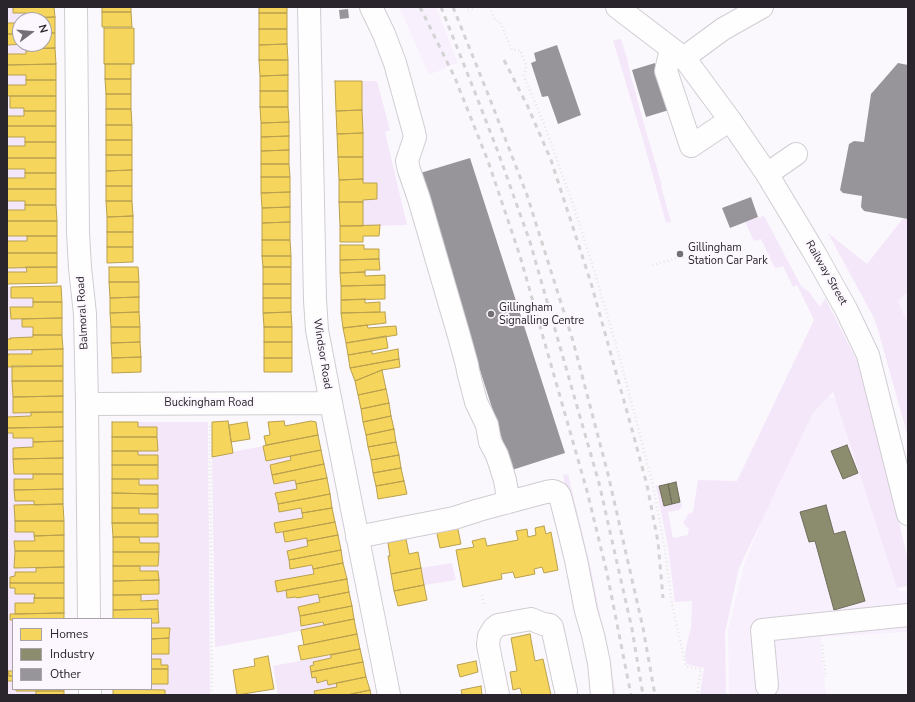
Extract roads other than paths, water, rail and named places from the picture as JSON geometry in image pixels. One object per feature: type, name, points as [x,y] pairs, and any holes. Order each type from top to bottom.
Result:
[{"type":"street","name":"Balmoral Road","points":[[76,7],[78,232],[85,314],[89,618]]},
{"type":"street","name":"Windsor Road","points":[[309,7],[315,300],[317,330],[389,695]]},
{"type":"street","points":[[372,7],[390,25],[398,72],[415,136],[407,161],[409,170],[420,199],[447,292],[476,402],[487,425],[490,442],[497,455],[505,480],[506,502]]},
{"type":"street","name":"Railway Street","points":[[617,7],[678,54],[730,120],[766,174],[814,252],[846,309],[868,355],[908,514]]},
{"type":"street","points":[[730,120],[691,146],[666,72],[678,54],[693,51],[723,29],[762,7]]},
{"type":"street","points":[[766,174],[796,154]]},
{"type":"street","name":"Buckingham Road","points":[[87,404],[331,403]]},
{"type":"street","points":[[357,537],[454,518],[506,502],[548,492],[555,492],[559,494],[576,560],[586,611],[594,635],[599,662],[602,695]]},
{"type":"street","points":[[767,686],[762,630],[908,615]]},
{"type":"street","points":[[498,695],[488,648],[489,636],[498,625],[531,619],[552,627],[566,691]]},
{"type":"railway","points":[[420,7],[455,78],[488,161],[520,256],[587,491],[607,573],[631,695]]},
{"type":"railway","points":[[441,7],[498,152],[530,242],[599,483],[632,629],[643,695]]},
{"type":"railway","points":[[453,7],[527,195],[573,341],[608,474],[643,628],[655,695]]},
{"type":"railway","points":[[504,60],[528,107],[551,160],[591,283],[647,485],[658,542],[663,598]]},
{"type":"place","name":"Gillingham Station Car Park","points":[[680,254]]},
{"type":"place","name":"Gillingham Signalling Centre","points":[[491,314]]}]
